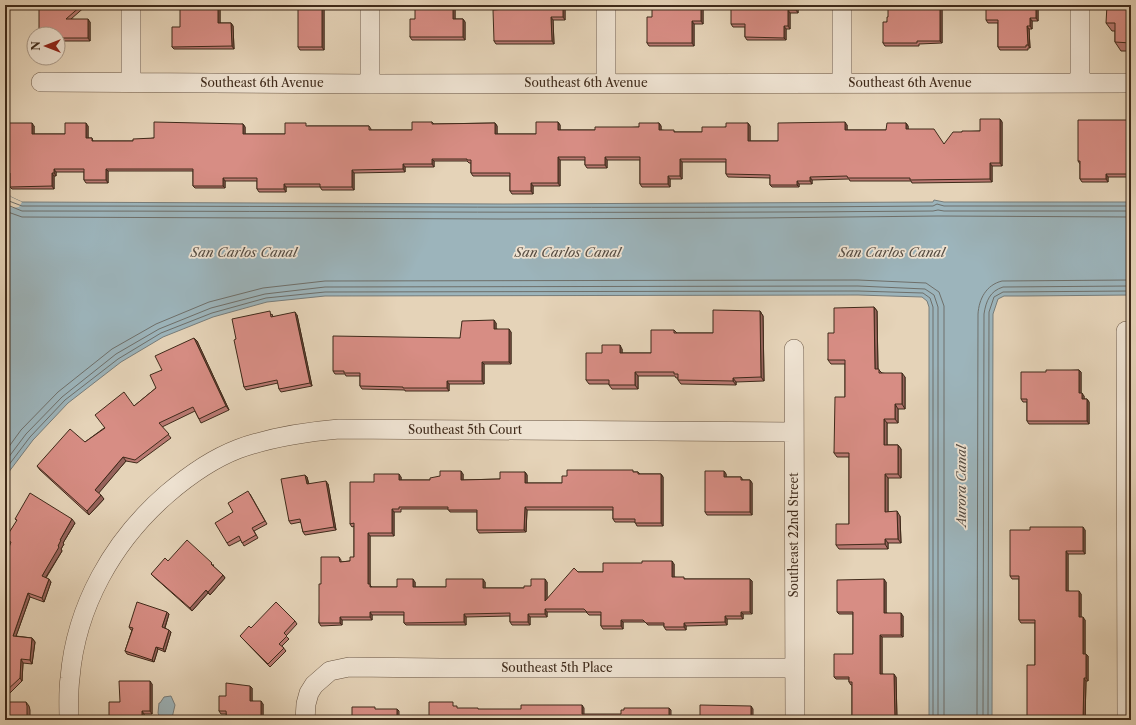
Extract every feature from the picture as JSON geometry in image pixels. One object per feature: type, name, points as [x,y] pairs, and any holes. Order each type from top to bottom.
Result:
[{"type":"street","points":[[131,5],[131,82]]},
{"type":"street","points":[[370,5],[370,84]]},
{"type":"street","points":[[606,5],[606,83]]},
{"type":"street","points":[[842,5],[842,83]]},
{"type":"street","points":[[1080,5],[1080,83]]},
{"type":"street","name":"Southeast 6th Avenue","points":[[41,82],[370,84],[1131,83]]},
{"type":"street","points":[[1126,331],[1129,668],[1127,720]]},
{"type":"street","name":"Southeast 22nd Street","points":[[794,349],[795,720]]},
{"type":"street","name":"Southeast 5th Court","points":[[68,720],[70,678],[74,649],[81,620],[105,567],[120,544],[137,523],[176,486],[198,470],[237,450],[280,436],[309,431],[346,429],[794,432]]},
{"type":"street","name":"Southeast 5th Place","points":[[305,720],[306,704],[309,693],[314,685],[330,671],[349,667],[795,668]]},
{"type":"water","points":[[5,190],[11,197],[22,202],[504,204],[933,202],[934,200],[944,202],[1131,202],[1131,295],[1004,296],[998,299],[993,314],[992,720],[929,720],[929,307],[927,301],[922,297],[858,295],[325,296],[267,302],[213,317],[163,337],[121,362],[68,403],[33,440],[5,477]]},
{"type":"water","points":[[171,696],[175,705],[172,718],[169,720],[161,720],[158,713],[159,703],[164,697]]},
{"type":"pier","points":[[5,190],[11,197],[22,202],[19,207],[12,208],[5,200]]},
{"type":"building","points":[[39,5],[82,5],[66,19],[88,19],[88,38],[66,38],[66,26],[39,26]]},
{"type":"building","points":[[180,5],[218,5],[218,23],[231,23],[232,46],[172,47],[172,27],[180,27]]},
{"type":"building","points":[[298,5],[322,5],[322,47],[298,47]]},
{"type":"building","points":[[415,5],[453,6],[453,19],[463,19],[463,37],[410,37],[410,19],[415,19]]},
{"type":"building","points":[[505,5],[563,5],[563,17],[551,17],[552,41],[494,41],[493,10],[505,9]]},
{"type":"building","points":[[652,5],[701,5],[701,21],[692,21],[692,43],[647,43],[647,17],[652,17]]},
{"type":"building","points":[[731,5],[796,5],[796,10],[788,10],[788,26],[784,26],[784,38],[745,37],[745,24],[731,24]]},
{"type":"building","points":[[888,5],[926,5],[926,7],[940,7],[940,41],[883,43],[883,22],[887,22]]},
{"type":"building","points":[[986,5],[1036,5],[1036,18],[1030,18],[1030,26],[1027,26],[1028,45],[1026,45],[1026,47],[998,47],[998,20],[986,20]]},
{"type":"building","points":[[1107,5],[1131,5],[1131,43],[1115,42],[1115,23],[1106,23]]},
{"type":"building","points":[[980,119],[1000,119],[1000,163],[990,163],[990,179],[910,180],[910,178],[848,178],[847,176],[810,177],[810,181],[797,181],[797,185],[770,185],[770,175],[726,174],[726,159],[680,159],[680,176],[668,176],[668,184],[640,184],[640,157],[605,157],[605,165],[585,165],[585,157],[558,157],[558,183],[531,183],[531,191],[510,191],[510,173],[471,173],[471,160],[467,159],[432,159],[432,164],[403,164],[403,169],[352,170],[352,187],[320,187],[320,184],[284,184],[284,189],[257,189],[257,178],[223,178],[223,186],[193,186],[193,169],[106,169],[106,180],[84,180],[84,169],[54,169],[54,173],[52,173],[52,186],[10,187],[10,173],[7,173],[6,123],[32,123],[32,134],[65,134],[65,123],[86,123],[86,138],[92,138],[92,141],[133,141],[133,139],[154,138],[154,122],[243,124],[243,134],[285,134],[285,123],[306,123],[306,126],[369,126],[369,130],[412,130],[412,122],[432,122],[432,124],[495,123],[495,134],[536,134],[536,122],[558,122],[558,130],[595,130],[595,127],[639,127],[639,123],[659,123],[659,130],[674,130],[674,132],[702,132],[702,127],[726,127],[726,123],[748,123],[748,141],[778,141],[778,123],[845,122],[845,130],[886,130],[887,123],[906,123],[906,129],[934,129],[944,144],[953,132],[980,131]]},
{"type":"building","points":[[1078,120],[1127,120],[1127,124],[1131,124],[1131,174],[1106,174],[1106,179],[1080,179],[1080,161],[1078,161]]},
{"type":"building","points":[[874,307],[875,369],[879,369],[879,373],[902,373],[902,404],[895,404],[895,419],[884,419],[884,445],[898,445],[898,474],[885,474],[885,512],[897,511],[898,539],[885,539],[885,544],[836,545],[836,524],[849,524],[849,453],[834,453],[835,397],[845,397],[845,360],[828,360],[828,333],[834,333],[834,308]]},
{"type":"building","points":[[713,310],[760,311],[761,377],[733,378],[733,381],[678,380],[678,374],[674,374],[674,372],[635,372],[635,385],[609,385],[609,380],[586,380],[586,353],[602,353],[602,345],[620,345],[620,353],[651,353],[651,330],[674,330],[674,333],[713,333]]},
{"type":"building","points":[[270,311],[271,317],[295,312],[310,383],[279,389],[277,380],[244,387],[234,340],[236,339],[232,319]]},
{"type":"building","points":[[494,320],[494,329],[509,329],[509,362],[482,362],[482,381],[447,381],[447,388],[360,386],[360,373],[333,371],[333,336],[460,338],[462,321]]},
{"type":"building","points":[[194,338],[226,406],[199,419],[193,407],[159,423],[169,434],[135,460],[123,457],[95,490],[101,495],[87,511],[37,466],[70,429],[85,442],[105,428],[95,415],[124,392],[134,406],[156,388],[150,375],[162,370],[155,356]]},
{"type":"building","points":[[1046,370],[1079,370],[1079,393],[1082,393],[1082,399],[1087,399],[1087,421],[1027,421],[1027,399],[1021,399],[1021,372],[1046,372]]},
{"type":"building","points":[[567,470],[633,470],[633,472],[638,472],[638,474],[661,474],[661,523],[635,523],[635,519],[613,519],[613,507],[525,507],[524,530],[477,530],[477,510],[448,510],[448,507],[399,507],[399,509],[392,509],[392,533],[368,533],[368,584],[370,584],[370,587],[397,587],[397,579],[413,579],[413,587],[446,587],[446,579],[483,579],[483,588],[524,588],[524,586],[531,586],[531,579],[545,579],[545,601],[574,568],[578,572],[603,572],[603,563],[672,561],[672,577],[684,577],[684,579],[750,579],[750,612],[741,612],[741,616],[725,616],[725,622],[684,623],[684,627],[664,627],[664,623],[646,623],[643,620],[621,620],[621,626],[601,626],[601,612],[587,612],[584,609],[545,609],[545,614],[528,614],[528,622],[510,622],[510,613],[464,614],[464,622],[404,623],[404,612],[370,612],[370,617],[340,617],[340,623],[319,623],[321,557],[339,557],[340,562],[350,561],[350,557],[354,557],[354,523],[350,524],[350,482],[374,482],[374,474],[399,474],[399,480],[430,480],[430,478],[440,476],[440,471],[461,471],[461,480],[500,479],[500,472],[525,472],[525,483],[562,483],[562,476],[567,476]]},
{"type":"building","points":[[705,471],[724,471],[724,477],[741,477],[741,480],[750,480],[750,512],[705,512]]},
{"type":"building","points":[[305,475],[307,484],[326,481],[334,527],[303,532],[300,519],[289,521],[281,479]]},
{"type":"building","points":[[248,491],[265,521],[252,528],[256,535],[242,543],[239,536],[227,543],[215,523],[233,512],[228,503]]},
{"type":"building","points":[[30,493],[72,519],[60,540],[59,547],[42,576],[49,579],[42,598],[28,593],[13,636],[32,638],[30,660],[21,659],[20,678],[5,692],[5,558],[11,542],[5,539],[17,520],[15,519]]},
{"type":"building","points":[[1030,527],[1083,527],[1083,551],[1066,551],[1066,591],[1079,591],[1079,617],[1083,617],[1083,654],[1086,654],[1086,678],[1084,678],[1083,720],[1027,720],[1027,665],[1035,665],[1035,620],[1019,620],[1019,576],[1010,576],[1010,530],[1030,530]]},
{"type":"building","points":[[187,540],[223,575],[208,592],[206,590],[190,608],[151,574],[165,558],[168,561]]},
{"type":"building","points":[[884,579],[884,613],[901,613],[901,635],[880,635],[880,674],[894,674],[895,720],[852,720],[852,682],[849,682],[849,677],[834,677],[834,654],[853,654],[853,612],[837,612],[837,580]]},
{"type":"building","points":[[137,602],[167,612],[162,627],[169,630],[163,649],[156,647],[152,660],[125,651],[133,628],[129,627]]},
{"type":"building","points":[[276,602],[295,621],[284,633],[287,636],[279,644],[284,648],[268,664],[240,636],[249,626],[251,628]]},
{"type":"building","points":[[119,681],[150,681],[150,711],[142,711],[142,720],[109,720],[109,702],[120,702]]},
{"type":"building","points":[[226,683],[250,686],[250,701],[261,701],[261,720],[227,720],[226,711],[219,711],[219,696],[226,696]]},
{"type":"building","points":[[5,702],[26,702],[27,720],[5,720]]},
{"type":"building","points":[[429,702],[453,702],[453,706],[457,706],[457,708],[478,709],[521,709],[521,705],[582,705],[582,714],[621,714],[621,710],[624,710],[624,708],[669,708],[669,720],[429,720]]},
{"type":"building","points":[[700,705],[751,706],[751,720],[700,720]]},
{"type":"building","points":[[352,707],[397,709],[397,720],[352,720]]},
{"type":"water label","name":"San Carlos Canal","points":[[244,252]]},
{"type":"water label","name":"San Carlos Canal","points":[[568,252]]},
{"type":"water label","name":"San Carlos Canal","points":[[892,252]]},
{"type":"water label","name":"Aurora Canal","points":[[961,486]]}]
